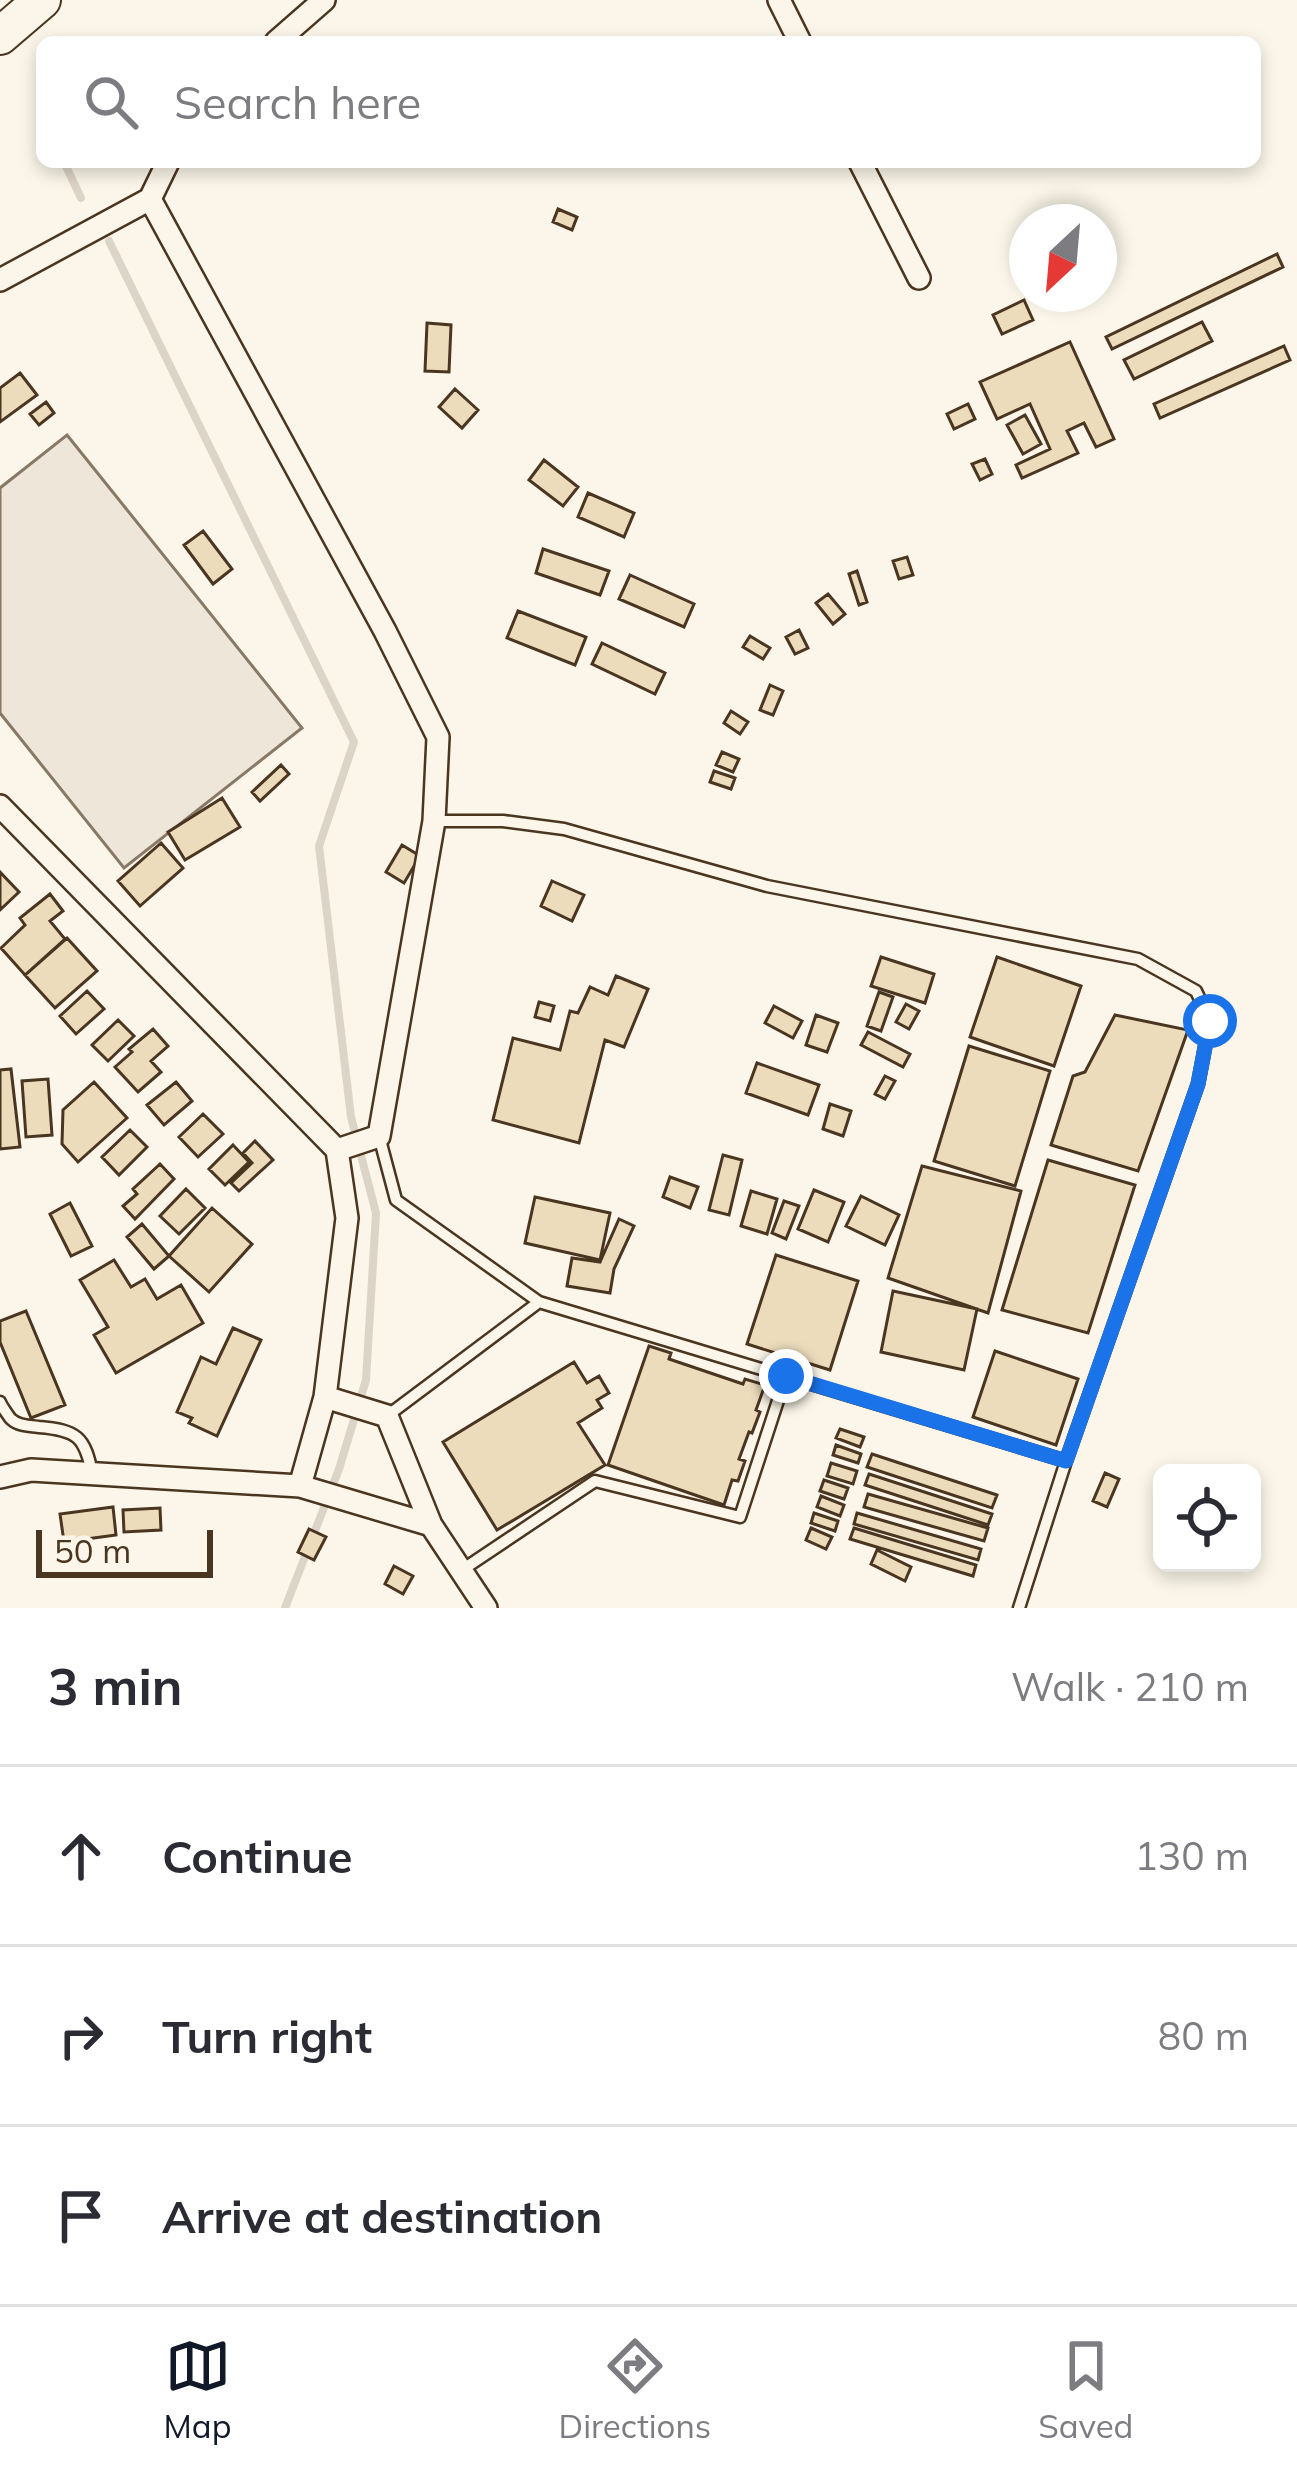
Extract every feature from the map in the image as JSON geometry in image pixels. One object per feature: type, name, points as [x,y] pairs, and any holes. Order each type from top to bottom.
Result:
[{"type":"highway","points":[[0,36],[42,0]]},
{"type":"street","points":[[283,36],[325,0]]},
{"type":"street","points":[[779,0],[797,36]]},
{"type":"street","points":[[0,280],[150,199],[165,168]]},
{"type":"street","points":[[863,168],[919,278]]},
{"type":"street","points":[[150,199],[438,737],[434,821],[358,1143],[326,1396],[319,1492]]},
{"type":"street","points":[[1,808],[358,1143]]},
{"type":"street","points":[[326,1396],[368,1410],[431,1525],[486,1608]]},
{"type":"street","points":[[0,1477],[31,1470],[319,1492],[431,1525]]},
{"type":"lane","points":[[434,821],[503,821],[564,829],[767,886],[1138,959],[1196,992],[1210,1021],[1198,1084],[1019,1608]]},
{"type":"lane","points":[[358,1143],[396,1200],[539,1302],[1066,1461]]},
{"type":"lane","points":[[368,1410],[539,1302]]},
{"type":"lane","points":[[461,1570],[595,1481],[740,1517],[786,1376]]},
{"type":"lane","points":[[0,1402],[10,1419],[24,1426],[74,1433],[87,1447],[92,1473]]},
{"type":"shaded area","points":[[67,435],[302,728],[124,868],[0,713],[0,488]]},
{"type":"building","points":[[558,209],[577,217],[572,230],[553,222]]},
{"type":"building","points":[[1277,254],[1283,267],[1112,349],[1106,337]]},
{"type":"building","points":[[1009,307],[1009,312],[1029,312],[1033,320],[1002,334],[993,315]]},
{"type":"building","points":[[1202,322],[1212,341],[1134,379],[1124,360]]},
{"type":"building","points":[[427,323],[451,325],[449,372],[425,371]]},
{"type":"building","points":[[1070,342],[1114,439],[1096,447],[1084,423],[1067,431],[1078,453],[1022,478],[1016,465],[1050,449],[1030,404],[997,419],[980,382]]},
{"type":"building","points":[[1284,346],[1290,360],[1160,418],[1154,404]]},
{"type":"building","points":[[20,373],[37,395],[0,422],[0,388]]},
{"type":"building","points":[[455,389],[478,410],[462,428],[439,407]]},
{"type":"building","points":[[46,402],[54,413],[39,425],[30,414]]},
{"type":"building","points":[[968,404],[975,419],[954,429],[947,414]]},
{"type":"building","points":[[1025,415],[1041,444],[1023,454],[1007,425]]},
{"type":"building","points":[[985,459],[992,474],[980,480],[972,464]]},
{"type":"building","points":[[544,460],[578,487],[563,506],[529,480]]},
{"type":"building","points":[[588,493],[634,513],[624,537],[578,517]]},
{"type":"building","points":[[203,531],[232,569],[213,584],[184,545]]},
{"type":"building","points":[[543,549],[609,571],[600,595],[536,573]]},
{"type":"building","points":[[907,557],[913,575],[899,579],[893,561]]},
{"type":"building","points":[[857,571],[867,602],[859,605],[849,574]]},
{"type":"building","points":[[630,575],[694,604],[684,627],[619,599]]},
{"type":"building","points":[[828,594],[845,614],[833,624],[816,603]]},
{"type":"building","points":[[518,611],[586,637],[575,665],[507,638]]},
{"type":"building","points":[[799,630],[808,648],[795,654],[786,637]]},
{"type":"building","points":[[750,636],[770,648],[763,659],[743,647]]},
{"type":"building","points":[[602,643],[665,673],[655,694],[592,664]]},
{"type":"building","points":[[770,685],[783,691],[773,715],[760,710]]},
{"type":"building","points":[[731,711],[748,722],[740,734],[724,723]]},
{"type":"building","points":[[722,752],[739,759],[733,772],[716,765]]},
{"type":"building","points":[[281,765],[289,774],[260,801],[252,792]]},
{"type":"building","points":[[714,771],[735,778],[731,789],[710,782]]},
{"type":"building","points":[[222,798],[240,827],[185,860],[168,832]]},
{"type":"building","points":[[161,843],[183,868],[140,906],[118,881]]},
{"type":"building","points":[[402,845],[420,856],[404,883],[386,872]]},
{"type":"building","points":[[0,872],[19,892],[0,910]]},
{"type":"building","points":[[552,881],[584,895],[572,921],[541,906]]},
{"type":"building","points":[[50,894],[63,911],[50,921],[65,939],[25,975],[1,948],[25,925],[20,918]]},
{"type":"building","points":[[67,938],[97,971],[55,1008],[25,975]]},
{"type":"building","points":[[881,957],[934,974],[925,1003],[871,986]]},
{"type":"building","points":[[997,957],[1081,986],[1054,1066],[970,1037]]},
{"type":"building","points":[[616,976],[648,989],[624,1047],[605,1040],[579,1143],[493,1120],[513,1038],[560,1050],[570,1011],[578,1013],[590,987],[608,995]]},
{"type":"building","points":[[87,991],[104,1009],[76,1034],[60,1016]]},
{"type":"building","points":[[879,992],[893,997],[881,1031],[867,1026]]},
{"type":"building","points":[[539,1002],[554,1006],[550,1021],[535,1017]]},
{"type":"building","points":[[906,1004],[919,1011],[909,1029],[896,1022]]},
{"type":"building","points":[[774,1006],[802,1021],[793,1038],[765,1023]]},
{"type":"building","points":[[816,1015],[838,1023],[827,1052],[806,1045]]},
{"type":"building","points":[[1115,1015],[1188,1030],[1138,1171],[1051,1145],[1073,1076],[1085,1072]]},
{"type":"building","points":[[118,1020],[134,1036],[108,1061],[92,1045]]},
{"type":"building","points":[[153,1029],[168,1046],[151,1061],[161,1072],[138,1092],[115,1067]]},
{"type":"building","points":[[868,1032],[910,1054],[903,1067],[861,1045]]},
{"type":"building","points":[[969,1046],[1050,1071],[1015,1186],[934,1161]]},
{"type":"building","points":[[757,1063],[819,1085],[808,1115],[746,1093]]},
{"type":"building","points":[[11,1069],[20,1147],[0,1149],[0,1070]]},
{"type":"building","points":[[885,1076],[895,1081],[885,1099],[875,1094]]},
{"type":"building","points":[[48,1079],[52,1135],[26,1137],[22,1081]]},
{"type":"building","points":[[94,1082],[127,1118],[78,1162],[62,1144],[63,1110]]},
{"type":"building","points":[[176,1082],[192,1101],[164,1125],[147,1105]]},
{"type":"building","points":[[830,1104],[851,1111],[843,1136],[823,1129]]},
{"type":"building","points":[[203,1114],[223,1134],[198,1157],[179,1137]]},
{"type":"building","points":[[130,1130],[147,1147],[119,1175],[102,1157]]},
{"type":"building","points":[[255,1141],[273,1160],[239,1191],[231,1183],[252,1163],[243,1153]]},
{"type":"building","points":[[233,1145],[249,1162],[225,1185],[209,1169]]},
{"type":"building","points":[[723,1155],[742,1160],[729,1215],[709,1210]]},
{"type":"building","points":[[1048,1160],[1135,1185],[1088,1333],[1002,1310]]},
{"type":"building","points":[[160,1164],[174,1179],[135,1219],[123,1206],[137,1194],[133,1189]]},
{"type":"building","points":[[922,1166],[1021,1191],[988,1313],[888,1278]]},
{"type":"building","points":[[670,1177],[698,1187],[690,1208],[663,1197]]},
{"type":"building","points":[[186,1189],[205,1208],[179,1234],[160,1216]]},
{"type":"building","points":[[814,1190],[844,1202],[828,1242],[798,1229]]},
{"type":"building","points":[[751,1191],[777,1199],[767,1234],[741,1226]]},
{"type":"building","points":[[861,1196],[899,1215],[885,1245],[846,1226]]},
{"type":"building","points":[[535,1197],[610,1213],[600,1260],[525,1243]]},
{"type":"building","points":[[784,1201],[799,1206],[786,1239],[772,1233]]},
{"type":"building","points":[[70,1203],[92,1246],[71,1256],[50,1214]]},
{"type":"building","points":[[212,1208],[252,1244],[209,1292],[169,1256]]},
{"type":"building","points":[[619,1219],[634,1226],[614,1269],[610,1293],[567,1286],[572,1258],[600,1262]]},
{"type":"building","points":[[142,1224],[169,1256],[154,1269],[127,1237]]},
{"type":"building","points":[[776,1255],[858,1281],[830,1370],[747,1344]]},
{"type":"building","points":[[114,1260],[131,1287],[145,1279],[157,1299],[181,1285],[203,1323],[116,1373],[94,1335],[108,1327],[80,1280]]},
{"type":"building","points":[[893,1291],[977,1309],[964,1370],[881,1352]]},
{"type":"building","points":[[26,1311],[65,1405],[31,1418],[0,1342],[0,1321]]},
{"type":"building","points":[[233,1328],[261,1340],[217,1436],[177,1412],[201,1357],[216,1364]]},
{"type":"building","points":[[649,1346],[671,1353],[669,1359],[743,1384],[745,1379],[765,1385],[756,1410],[760,1412],[739,1459],[745,1461],[724,1505],[608,1465]]},
{"type":"building","points":[[995,1351],[1078,1379],[1056,1445],[973,1417]]},
{"type":"building","points":[[574,1362],[587,1383],[599,1376],[609,1393],[597,1400],[602,1408],[578,1423],[605,1465],[497,1530],[443,1442]]},
{"type":"building","points":[[840,1429],[864,1437],[860,1447],[836,1438]]},
{"type":"building","points":[[836,1445],[861,1454],[858,1463],[833,1455]]},
{"type":"building","points":[[872,1454],[997,1495],[992,1508],[867,1467]]},
{"type":"building","points":[[831,1463],[857,1471],[853,1484],[827,1476]]},
{"type":"building","points":[[1105,1473],[1119,1479],[1107,1507],[1093,1501]]},
{"type":"building","points":[[869,1474],[992,1514],[988,1525],[865,1485]]},
{"type":"building","points":[[824,1480],[848,1488],[844,1499],[820,1491]]},
{"type":"building","points":[[868,1494],[988,1528],[984,1541],[864,1507]]},
{"type":"building","points":[[821,1496],[844,1505],[840,1516],[817,1507]]},
{"type":"building","points":[[113,1507],[116,1535],[64,1542],[60,1514]]},
{"type":"building","points":[[160,1508],[161,1530],[124,1532],[123,1510]]},
{"type":"building","points":[[814,1513],[838,1521],[835,1531],[811,1523]]},
{"type":"building","points":[[857,1513],[981,1549],[978,1560],[854,1524]]},
{"type":"building","points":[[811,1528],[832,1537],[826,1549],[806,1540]]},
{"type":"building","points":[[854,1528],[976,1565],[973,1576],[850,1539]]},
{"type":"building","points":[[309,1529],[326,1537],[314,1560],[298,1552]]},
{"type":"building","points":[[877,1550],[911,1567],[905,1581],[871,1564]]},
{"type":"building","points":[[394,1566],[413,1576],[403,1594],[385,1584]]},
{"type":"waterway","points":[[67,168],[81,198]]},
{"type":"waterway","points":[[109,241],[354,742],[319,846],[351,1117],[376,1213],[366,1380],[339,1469],[285,1608]]},
{"type":"route","points":[[786,1376],[1066,1461],[1198,1084],[1210,1021]]}]
